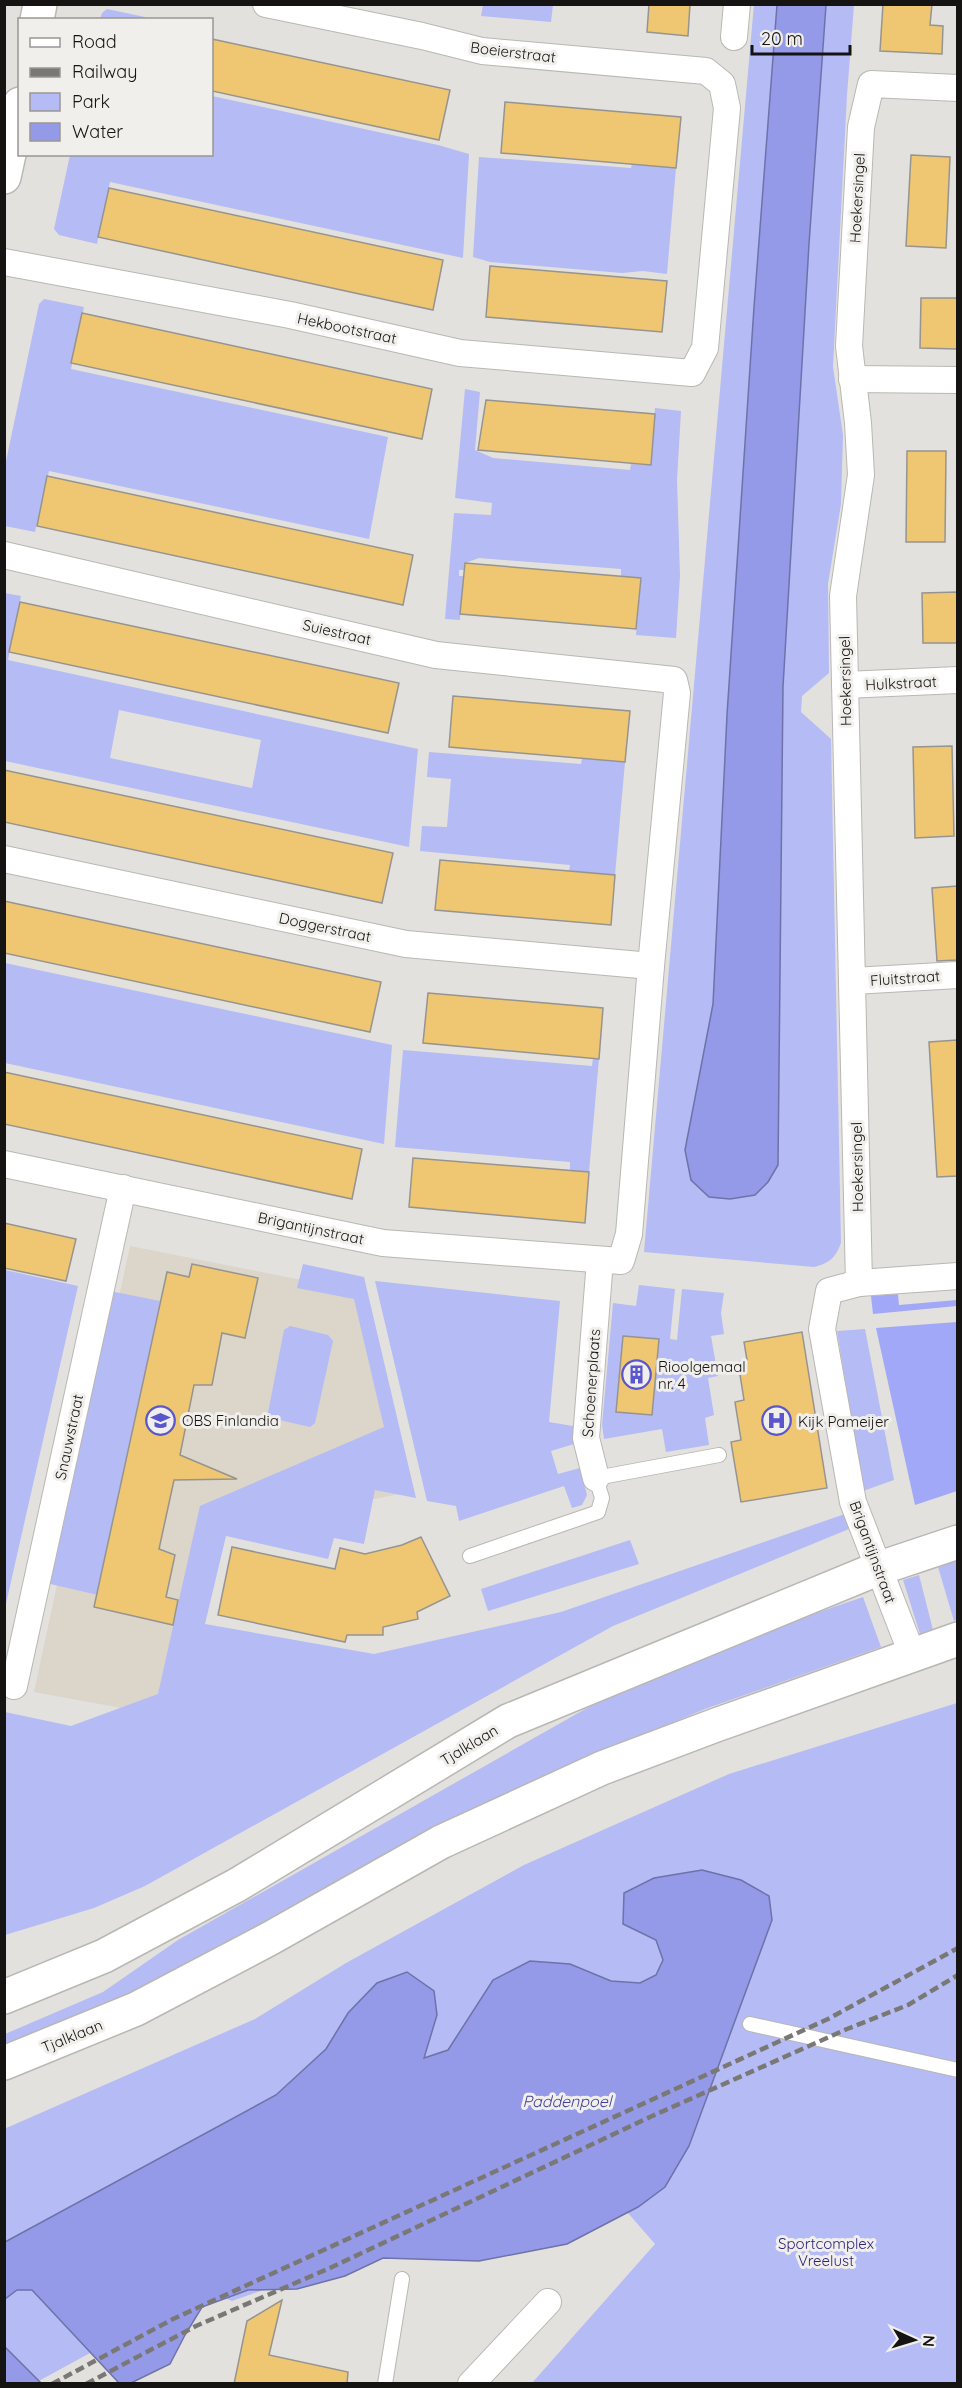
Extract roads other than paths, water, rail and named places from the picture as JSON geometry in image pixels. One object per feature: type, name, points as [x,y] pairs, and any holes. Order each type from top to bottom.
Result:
[{"type":"main road","points":[[4,177],[18,113]]},
{"type":"main road","name":"Tjalklaan","points":[[4,1996],[104,1956],[237,1885],[508,1721],[877,1569],[957,1542]]},
{"type":"main road","name":"Tjalklaan","points":[[4,2063],[136,2009],[269,1939],[441,1842],[602,1768],[957,1638]]},
{"type":"street","name":"Boeierstraat","points":[[266,4],[422,36],[482,51],[706,71],[722,84],[727,108],[705,348],[692,373]]},
{"type":"street","points":[[734,38],[737,4]]},
{"type":"street","name":"Hoekersingel","points":[[859,1283],[843,596],[861,475],[858,423],[849,346],[861,127],[871,84],[957,88]]},
{"type":"street","name":"Hekbootstraat","points":[[4,262],[290,315],[460,353],[692,373]]},
{"type":"street","points":[[852,379],[957,381]]},
{"type":"street","name":"Suiestraat","points":[[4,555],[436,656],[674,680],[677,693],[651,966]]},
{"type":"street","name":"Hulkstraat","points":[[845,685],[957,680]]},
{"type":"street","name":"Doggerstraat","points":[[4,859],[406,944],[651,966]]},
{"type":"street","points":[[611,1260],[629,1234],[651,966]]},
{"type":"street","name":"Fluitstraat","points":[[853,981],[957,975]]},
{"type":"street","name":"Brigantijnstraat","points":[[4,1164],[383,1243],[611,1260]]},
{"type":"street","name":"Snauwstraat","points":[[14,1686],[123,1188]]},
{"type":"street","name":"Schoenerplaats","points":[[597,1478],[586,1438],[611,1260]]},
{"type":"street","name":"Brigantijnstraat","points":[[912,1654],[877,1569],[853,1502],[822,1329],[829,1291],[859,1283],[957,1276]]},
{"type":"street","points":[[471,2384],[548,2302]]},
{"type":"lane","points":[[597,1478],[719,1455]]},
{"type":"lane","name":"Schoenerplaats","points":[[470,1556],[598,1512],[602,1498],[597,1478]]},
{"type":"lane","points":[[750,2024],[957,2070]]},
{"type":"lane","points":[[385,2384],[402,2279]]},
{"type":"water","points":[[777,5],[826,5],[809,244],[783,687],[778,1165],[768,1182],[755,1195],[730,1199],[709,1197],[691,1180],[685,1150],[713,1004],[727,715]]},
{"type":"water","name":"Paddenpoel","points":[[702,1870],[741,1880],[769,1896],[772,1920],[689,2146],[665,2187],[638,2207],[567,2244],[479,2261],[383,2258],[345,2276],[297,2289],[248,2290],[202,2307],[170,2364],[131,2383],[119,2383],[32,2290],[17,2290],[5,2299],[5,2242],[276,2095],[326,2049],[348,2013],[377,1983],[407,1972],[434,1991],[437,2015],[424,2058],[448,2050],[493,1980],[530,1961],[570,1964],[611,1981],[640,1983],[656,1975],[663,1960],[656,1940],[623,1924],[624,1893],[654,1878]]},
{"type":"water","points":[[5,2347],[41,2383],[5,2383]]},
{"type":"railway","points":[[52,2384],[173,2319],[828,2019],[958,1948]]},
{"type":"railway","points":[[86,2384],[196,2326],[330,2268],[650,2117],[847,2029],[908,2005],[958,1975]]},
{"type":"place","name":"Rioolgemaal nr. 4","points":[[637,1375]]},
{"type":"place","name":"OBS Finlandia","points":[[161,1420]]},
{"type":"place","name":"Kijk Pameijer","points":[[777,1421]]},
{"type":"park label","name":"Sportcomplex Vreelust","points":[[826,2252]]}]
